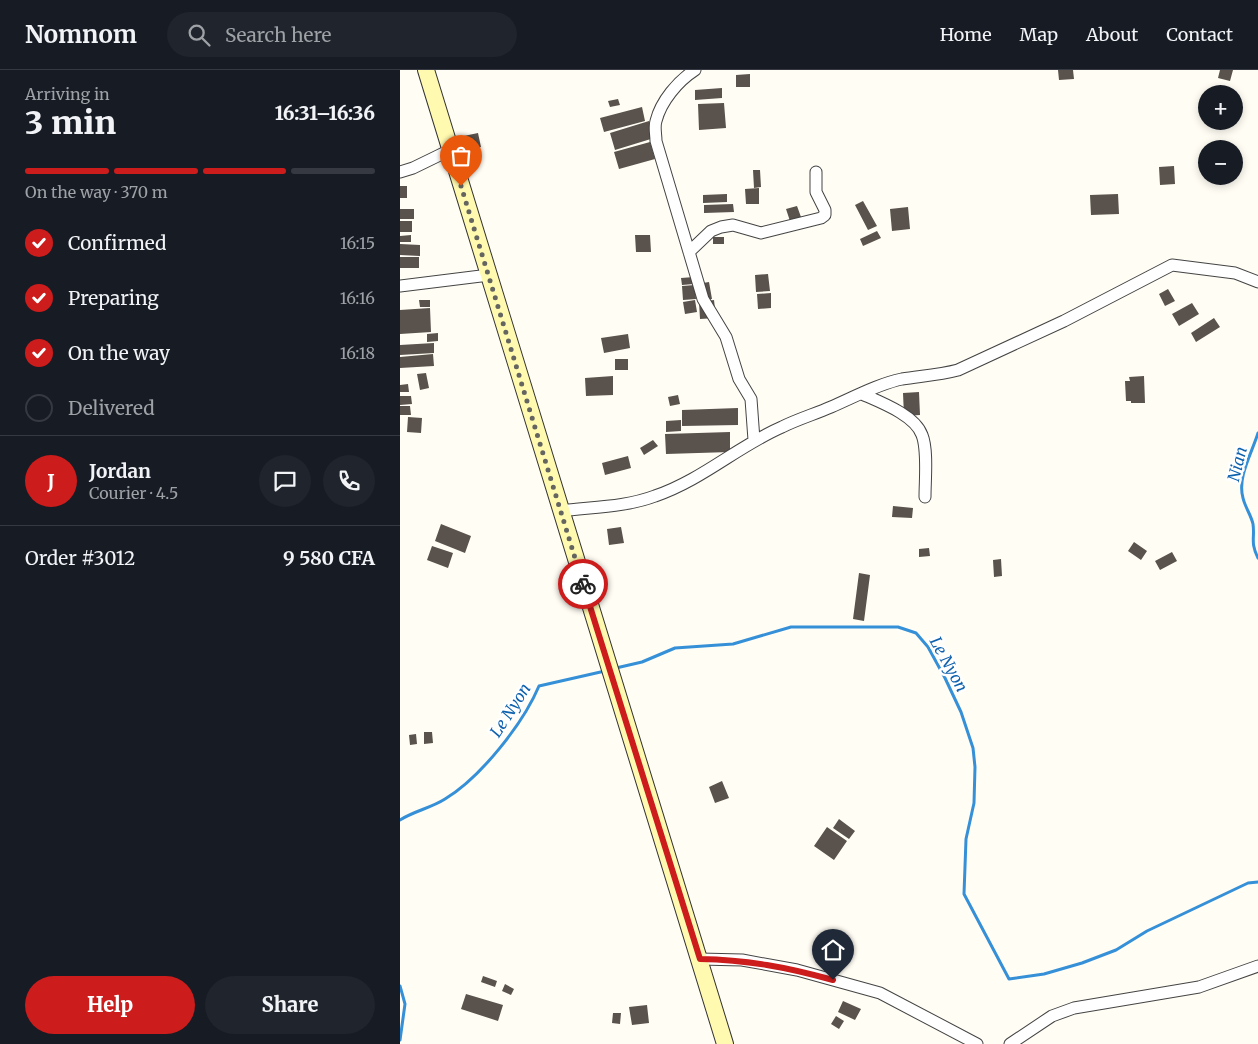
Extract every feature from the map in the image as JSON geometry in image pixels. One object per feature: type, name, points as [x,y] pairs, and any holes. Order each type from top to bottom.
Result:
[{"type":"main road","points":[[426,70],[725,1044]]},
{"type":"street","points":[[695,70],[684,77],[662,106],[655,122],[656,141],[703,299],[726,337],[739,379],[751,399],[754,440]]},
{"type":"street","points":[[400,172],[413,168],[450,150]]},
{"type":"street","points":[[689,252],[711,232],[721,227],[733,225],[761,233],[821,218],[825,215],[825,210],[816,192],[816,172]]},
{"type":"street","points":[[561,511],[621,505],[655,497],[691,481],[730,458],[754,440],[783,426],[902,380],[943,374],[966,366],[1064,321],[1172,265],[1235,273],[1258,282]]},
{"type":"street","points":[[400,286],[489,275]]},
{"type":"street","points":[[862,394],[886,404],[916,424],[922,435],[925,497]]},
{"type":"street","points":[[700,959],[742,960],[797,970],[880,993],[977,1044]]},
{"type":"street","points":[[1010,1044],[1052,1016],[1074,1008],[1199,987],[1258,966]]},
{"type":"building","points":[[1058,70],[1073,70],[1074,79],[1059,80]]},
{"type":"building","points":[[1220,70],[1233,70],[1230,81],[1218,78]]},
{"type":"building","points":[[750,74],[750,87],[736,87],[736,75]]},
{"type":"building","points":[[722,88],[722,98],[695,100],[695,90]]},
{"type":"building","points":[[618,99],[620,105],[610,107],[608,101]]},
{"type":"building","points":[[724,103],[726,128],[699,130],[698,104]]},
{"type":"building","points":[[642,107],[645,121],[604,132],[600,118]]},
{"type":"building","points":[[649,121],[654,138],[615,150],[610,133]]},
{"type":"building","points":[[478,133],[481,147],[462,151],[459,137]]},
{"type":"building","points":[[650,142],[655,159],[619,169],[614,152]]},
{"type":"building","points":[[1174,166],[1175,184],[1160,185],[1159,167]]},
{"type":"building","points":[[753,170],[760,170],[761,187],[754,188]]},
{"type":"building","points":[[400,186],[407,186],[407,198],[400,198]]},
{"type":"building","points":[[759,188],[759,204],[746,204],[745,189]]},
{"type":"building","points":[[727,194],[727,202],[703,203],[703,195]]},
{"type":"building","points":[[1118,194],[1119,214],[1091,215],[1090,195]]},
{"type":"building","points":[[863,201],[877,226],[868,230],[855,205]]},
{"type":"building","points":[[733,204],[734,212],[704,213],[704,205]]},
{"type":"building","points":[[797,206],[801,217],[790,221],[786,209]]},
{"type":"building","points":[[908,207],[910,229],[892,231],[890,209]]},
{"type":"building","points":[[400,209],[414,209],[414,219],[400,219]]},
{"type":"building","points":[[400,221],[412,221],[412,232],[400,232]]},
{"type":"building","points":[[877,231],[881,238],[863,246],[860,239]]},
{"type":"building","points":[[411,235],[411,242],[400,242],[400,236]]},
{"type":"building","points":[[635,235],[650,235],[651,252],[636,252]]},
{"type":"building","points":[[713,237],[724,237],[724,244],[713,244]]},
{"type":"building","points":[[400,244],[420,245],[420,256],[400,255]]},
{"type":"building","points":[[400,257],[419,257],[419,268],[400,268]]},
{"type":"building","points":[[768,274],[770,291],[756,292],[755,275]]},
{"type":"building","points":[[694,277],[694,284],[682,285],[681,278]]},
{"type":"building","points":[[709,282],[712,299],[699,300],[697,284]]},
{"type":"building","points":[[695,285],[696,299],[683,300],[682,286]]},
{"type":"building","points":[[1168,289],[1175,301],[1165,306],[1159,294]]},
{"type":"building","points":[[771,293],[771,308],[758,309],[757,294]]},
{"type":"building","points":[[419,300],[430,300],[430,307],[420,307]]},
{"type":"building","points":[[695,300],[697,312],[685,314],[683,302]]},
{"type":"building","points":[[714,300],[716,318],[700,319],[699,302]]},
{"type":"building","points":[[1192,303],[1199,314],[1179,326],[1172,314]]},
{"type":"building","points":[[430,308],[431,332],[400,334],[400,310]]},
{"type":"building","points":[[1214,318],[1220,327],[1196,342],[1191,333]]},
{"type":"building","points":[[438,333],[438,341],[427,342],[427,334]]},
{"type":"building","points":[[628,334],[630,348],[604,353],[601,338]]},
{"type":"building","points":[[434,343],[434,353],[400,355],[400,345]]},
{"type":"building","points":[[433,354],[434,366],[400,368],[400,357]]},
{"type":"building","points":[[615,359],[628,359],[628,370],[615,370]]},
{"type":"building","points":[[426,373],[429,388],[420,390],[417,374]]},
{"type":"building","points":[[613,376],[613,395],[586,396],[585,378]]},
{"type":"building","points":[[1144,376],[1145,403],[1126,401],[1125,381],[1130,381],[1129,377]]},
{"type":"building","points":[[408,384],[409,392],[400,392],[400,385]]},
{"type":"building","points":[[919,392],[920,415],[904,416],[903,393]]},
{"type":"building","points":[[678,395],[680,404],[670,406],[668,397]]},
{"type":"building","points":[[400,396],[411,396],[412,404],[400,405]]},
{"type":"building","points":[[400,406],[410,406],[411,415],[400,415]]},
{"type":"building","points":[[738,408],[738,425],[682,426],[682,410]]},
{"type":"building","points":[[408,417],[422,418],[421,433],[407,432]]},
{"type":"building","points":[[681,420],[681,431],[666,432],[666,421]]},
{"type":"building","points":[[730,432],[730,452],[666,454],[665,434]]},
{"type":"building","points":[[653,440],[658,446],[644,455],[640,448]]},
{"type":"building","points":[[628,456],[631,468],[605,475],[602,463]]},
{"type":"building","points":[[893,506],[913,508],[912,518],[892,517]]},
{"type":"building","points":[[441,524],[471,536],[465,553],[435,541]]},
{"type":"building","points":[[621,527],[624,543],[609,545],[607,529]]},
{"type":"building","points":[[1134,542],[1147,551],[1141,560],[1128,551]]},
{"type":"building","points":[[432,546],[453,553],[448,568],[427,560]]},
{"type":"building","points":[[929,548],[930,556],[919,557],[919,549]]},
{"type":"building","points":[[1172,552],[1177,561],[1160,570],[1155,561]]},
{"type":"building","points":[[1001,559],[1002,576],[994,577],[993,560]]},
{"type":"building","points":[[859,573],[870,575],[864,621],[853,619]]},
{"type":"building","points":[[424,732],[432,732],[433,743],[424,744]]},
{"type":"building","points":[[416,734],[417,744],[410,745],[409,735]]},
{"type":"building","points":[[722,781],[729,798],[715,803],[709,787]]},
{"type":"building","points":[[839,819],[855,831],[849,839],[833,828]]},
{"type":"building","points":[[827,827],[847,841],[834,860],[814,846]]},
{"type":"building","points":[[483,976],[497,981],[495,987],[481,982]]},
{"type":"building","points":[[505,984],[514,989],[511,995],[502,991]]},
{"type":"building","points":[[466,994],[503,1005],[498,1021],[461,1009]]},
{"type":"building","points":[[843,1001],[861,1009],[855,1020],[838,1012]]},
{"type":"building","points":[[647,1005],[649,1023],[632,1025],[629,1007]]},
{"type":"building","points":[[613,1013],[621,1013],[620,1024],[612,1023]]},
{"type":"building","points":[[836,1016],[844,1021],[839,1029],[831,1024]]},
{"type":"waterway","name":"Nian","points":[[1258,433],[1242,482],[1244,501],[1253,524],[1253,544],[1258,558]]},
{"type":"waterway","name":"Le Nyon","points":[[616,668],[642,662],[675,648],[733,644],[791,627],[898,627],[916,633],[928,647],[945,678],[961,712],[973,748],[975,767],[974,803],[966,839],[964,894],[1009,979],[1044,974],[1082,963],[1116,950],[1147,931],[1248,883],[1258,882]]},
{"type":"waterway","name":"Le Nyon","points":[[400,820],[445,799],[472,778],[511,733],[532,701],[539,686],[605,671]]},
{"type":"waterway","name":"Le Nyon","points":[[400,986],[405,1004],[400,1040]]},
{"type":"way so far","points":[[461,186],[583,584]]},
{"type":"route","points":[[583,584],[700,959],[742,960],[797,970],[833,980]]}]
